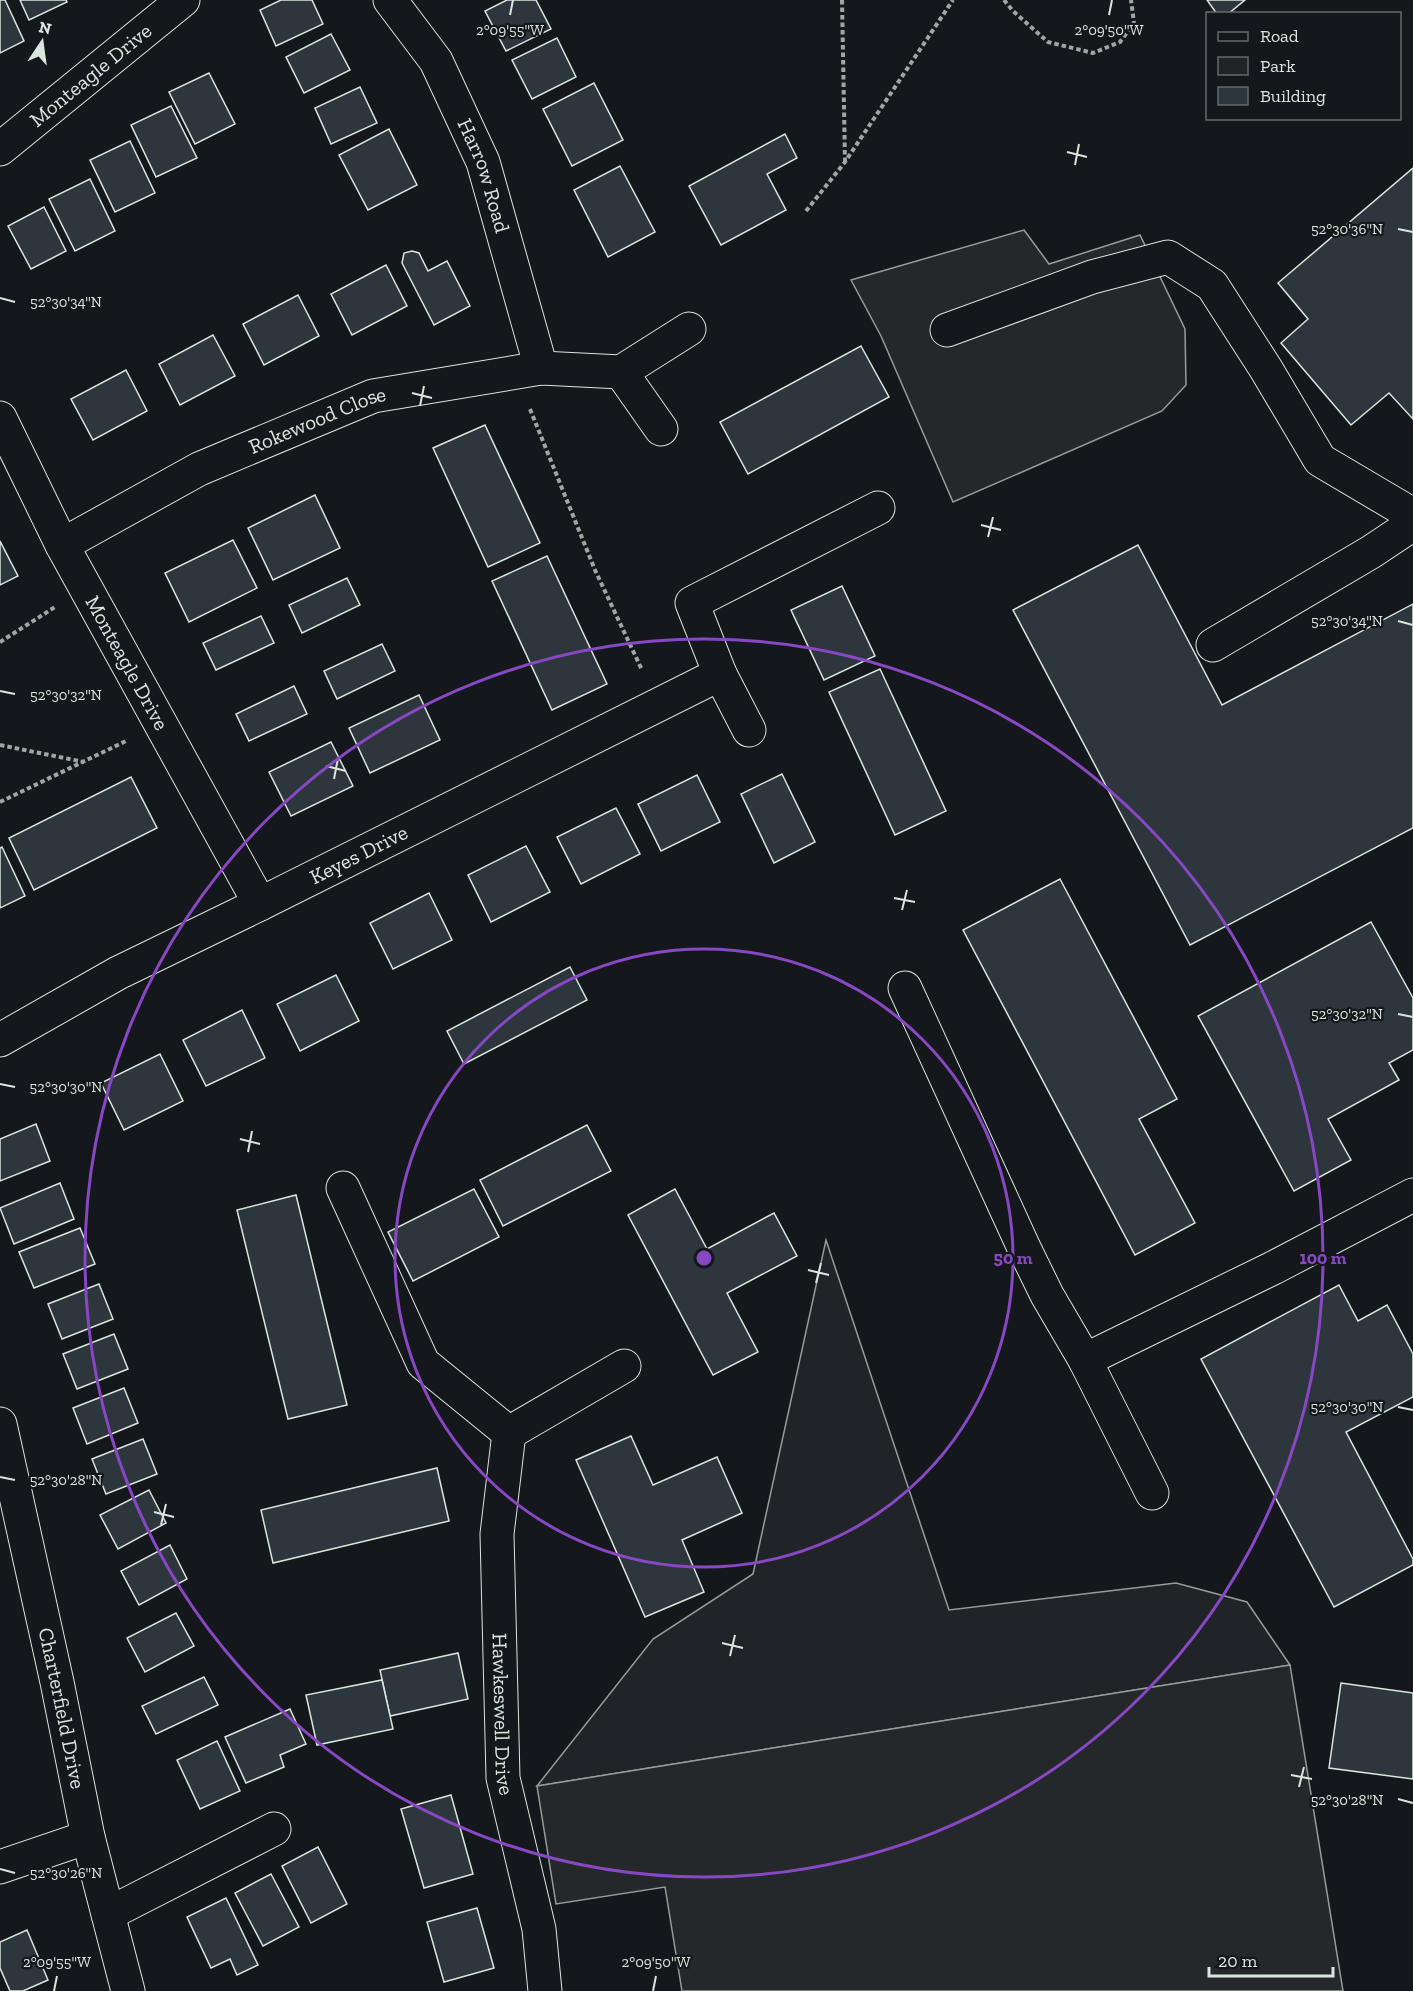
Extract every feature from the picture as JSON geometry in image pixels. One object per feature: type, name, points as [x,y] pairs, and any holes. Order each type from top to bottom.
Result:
[{"type":"street","name":"Monteagle Drive","points":[[0,149],[183,0]]},
{"type":"street","name":"Harrow Road","points":[[390,0],[436,61],[483,162],[528,370]]},
{"type":"street","points":[[946,330],[1092,277],[1167,256],[1212,285],[1266,369],[1320,460],[1413,515]]},
{"type":"street","points":[[661,429],[621,372],[689,329]]},
{"type":"street","name":"Rokewood Close","points":[[62,545],[199,469],[373,396],[528,370],[621,372]]},
{"type":"street","name":"Monteagle Drive","points":[[0,418],[62,545],[260,904]]},
{"type":"street","points":[[749,730],[720,674],[692,603],[878,508]]},
{"type":"street","points":[[1213,645],[1371,552],[1413,524]]},
{"type":"street","name":"Keyes Drive","points":[[0,1040],[118,973],[720,674]]},
{"type":"street","points":[[905,988],[1024,1248],[1047,1295],[1085,1360],[1152,1494]]},
{"type":"street","points":[[344,1188],[423,1364],[509,1433],[624,1366]]},
{"type":"street","points":[[1085,1360],[1273,1268],[1413,1195]]},
{"type":"street","name":"Charterfield Drive","points":[[1,1429],[57,1682],[88,1837],[128,1991]]},
{"type":"street","name":"Hawkeswell Drive","points":[[509,1433],[497,1534],[503,1778],[539,1929],[545,1991]]},
{"type":"street","points":[[108,1914],[274,1829]]},
{"type":"street","points":[[0,1867],[88,1837]]},
{"type":"path","points":[[842,0],[845,162]]},
{"type":"path","points":[[806,211],[845,162],[953,0]]},
{"type":"path","points":[[1004,0],[1048,42],[1093,53],[1120,42],[1134,23],[1131,0]]},
{"type":"path","points":[[528,370],[595,570],[659,705]]},
{"type":"path","points":[[0,642],[86,588]]},
{"type":"path","points":[[0,802],[161,725]]},
{"type":"path","points":[[0,745],[84,762]]},
{"type":"green space","points":[[826,1240],[949,1610],[1176,1583],[1247,1602],[1290,1665],[537,1786],[653,1639],[753,1574]]},
{"type":"shaded area","points":[[1024,230],[1049,264],[1140,235],[1185,329],[1186,385],[1162,411],[953,502],[881,336],[851,280]]},
{"type":"shaded area","points":[[1290,1665],[1343,1991],[682,1991],[665,1887],[556,1904],[537,1786]]},
{"type":"building","points":[[0,0],[5,0],[24,41],[0,53]]},
{"type":"building","points":[[20,0],[66,0],[67,2],[29,20]]},
{"type":"building","points":[[281,0],[312,0],[323,24],[276,46],[260,10]]},
{"type":"building","points":[[507,0],[536,0],[551,29],[506,51],[485,11]]},
{"type":"building","points":[[1207,0],[1245,0],[1230,12],[1216,12]]},
{"type":"building","points":[[331,34],[350,70],[304,93],[286,57]]},
{"type":"building","points":[[557,38],[576,77],[532,99],[512,60]]},
{"type":"building","points":[[209,73],[235,124],[195,144],[169,92]]},
{"type":"building","points":[[594,83],[623,140],[572,166],[543,109]]},
{"type":"building","points":[[360,87],[377,123],[331,144],[315,108]]},
{"type":"building","points":[[171,106],[197,158],[156,177],[131,125]]},
{"type":"building","points":[[389,129],[417,185],[368,210],[339,155]]},
{"type":"building","points":[[785,134],[797,158],[767,174],[786,210],[721,245],[689,186]]},
{"type":"building","points":[[130,141],[155,193],[115,212],[90,160]]},
{"type":"building","points":[[620,166],[655,232],[608,257],[574,190]]},
{"type":"building","points":[[1413,168],[1413,419],[1389,393],[1351,425],[1281,343],[1308,319],[1278,283]]},
{"type":"building","points":[[90,179],[115,231],[75,251],[49,199]]},
{"type":"building","points":[[44,207],[66,251],[31,269],[8,226]]},
{"type":"building","points":[[412,251],[419,253],[428,271],[447,261],[470,306],[434,325],[402,263],[404,253]]},
{"type":"building","points":[[386,265],[407,306],[352,335],[331,294]]},
{"type":"building","points":[[298,295],[319,336],[264,365],[243,324]]},
{"type":"building","points":[[213,335],[235,376],[180,405],[159,364]]},
{"type":"building","points":[[861,346],[889,397],[748,474],[720,422]]},
{"type":"building","points":[[126,370],[147,411],[93,440],[71,399]]},
{"type":"building","points":[[485,425],[540,543],[488,567],[433,448]]},
{"type":"building","points":[[315,495],[340,548],[273,580],[248,528]]},
{"type":"building","points":[[233,540],[257,588],[189,622],[165,573]]},
{"type":"building","points":[[0,541],[18,576],[0,585]]},
{"type":"building","points":[[1138,545],[1222,705],[1413,604],[1413,828],[1190,945],[1013,610]]},
{"type":"building","points":[[547,556],[607,684],[552,710],[492,581]]},
{"type":"building","points":[[347,578],[360,605],[302,633],[289,605]]},
{"type":"building","points":[[842,586],[875,656],[824,680],[791,610]]},
{"type":"building","points":[[261,616],[274,643],[216,670],[203,643]]},
{"type":"building","points":[[382,644],[395,671],[337,699],[324,671]]},
{"type":"building","points":[[880,669],[946,811],[895,835],[829,692]]},
{"type":"building","points":[[294,686],[307,714],[249,741],[236,714]]},
{"type":"building","points":[[419,695],[440,740],[370,773],[349,728]]},
{"type":"building","points":[[331,742],[353,786],[291,816],[269,772]]},
{"type":"building","points":[[782,774],[815,842],[774,863],[741,794]]},
{"type":"building","points":[[697,775],[720,822],[661,851],[638,804]]},
{"type":"building","points":[[131,777],[157,828],[34,890],[9,838]]},
{"type":"building","points":[[616,808],[640,854],[581,884],[557,837]]},
{"type":"building","points":[[526,846],[550,892],[491,922],[468,875]]},
{"type":"building","points":[[2,847],[25,896],[0,908],[0,848]]},
{"type":"building","points":[[1060,879],[1177,1099],[1139,1119],[1195,1223],[1135,1255],[963,930]]},
{"type":"building","points":[[429,893],[452,940],[393,969],[370,923]]},
{"type":"building","points":[[1371,922],[1413,998],[1413,1050],[1389,1063],[1399,1080],[1328,1119],[1351,1160],[1294,1191],[1198,1016]]},
{"type":"building","points":[[570,967],[587,1000],[464,1064],[447,1031]]},
{"type":"building","points":[[336,975],[359,1021],[300,1051],[277,1004]]},
{"type":"building","points":[[242,1010],[265,1058],[206,1086],[183,1040]]},
{"type":"building","points":[[160,1054],[183,1101],[124,1130],[101,1083]]},
{"type":"building","points":[[36,1124],[50,1161],[0,1181],[0,1139]]},
{"type":"building","points":[[587,1125],[611,1171],[503,1226],[480,1180]]},
{"type":"building","points":[[60,1183],[74,1219],[14,1244],[0,1208]]},
{"type":"building","points":[[474,1189],[499,1237],[413,1281],[388,1232]]},
{"type":"building","points":[[675,1189],[707,1249],[774,1213],[797,1256],[727,1293],[758,1352],[713,1375],[628,1215]]},
{"type":"building","points":[[296,1195],[347,1405],[288,1419],[237,1210]]},
{"type":"building","points":[[80,1228],[95,1264],[34,1288],[19,1252]]},
{"type":"building","points":[[99,1284],[113,1319],[62,1339],[48,1304]]},
{"type":"building","points":[[1339,1285],[1358,1321],[1387,1305],[1413,1354],[1413,1397],[1346,1432],[1413,1559],[1413,1565],[1334,1607],[1201,1359]]},
{"type":"building","points":[[114,1334],[128,1369],[77,1389],[63,1354]]},
{"type":"building","points":[[124,1388],[138,1423],[87,1444],[73,1408]]},
{"type":"building","points":[[631,1436],[653,1485],[717,1457],[742,1513],[682,1540],[704,1592],[645,1617],[576,1460]]},
{"type":"building","points":[[143,1439],[157,1474],[106,1494],[92,1459]]},
{"type":"building","points":[[437,1468],[449,1521],[273,1563],[261,1510]]},
{"type":"building","points":[[149,1490],[166,1523],[118,1549],[100,1515]]},
{"type":"building","points":[[170,1545],[187,1579],[139,1605],[121,1571]]},
{"type":"building","points":[[176,1613],[194,1646],[145,1672],[127,1638]]},
{"type":"building","points":[[458,1653],[468,1699],[390,1716],[380,1670]]},
{"type":"building","points":[[204,1677],[218,1705],[156,1734],[142,1706]]},
{"type":"building","points":[[382,1680],[393,1729],[317,1745],[306,1695]]},
{"type":"building","points":[[1341,1683],[1413,1693],[1413,1779],[1329,1768]]},
{"type":"building","points":[[290,1709],[306,1744],[280,1755],[284,1767],[246,1783],[225,1737]]},
{"type":"building","points":[[217,1741],[240,1791],[200,1809],[177,1760]]},
{"type":"building","points":[[451,1795],[473,1874],[424,1888],[401,1809]]},
{"type":"building","points":[[318,1847],[347,1904],[311,1923],[282,1866]]},
{"type":"building","points":[[271,1874],[299,1927],[263,1946],[235,1893]]},
{"type":"building","points":[[226,1898],[258,1965],[237,1975],[230,1959],[211,1968],[187,1917]]},
{"type":"building","points":[[477,1908],[494,1968],[444,1982],[427,1922]]},
{"type":"building","points":[[27,1930],[48,1980],[23,1991],[10,1991],[0,1968],[0,1942]]}]
